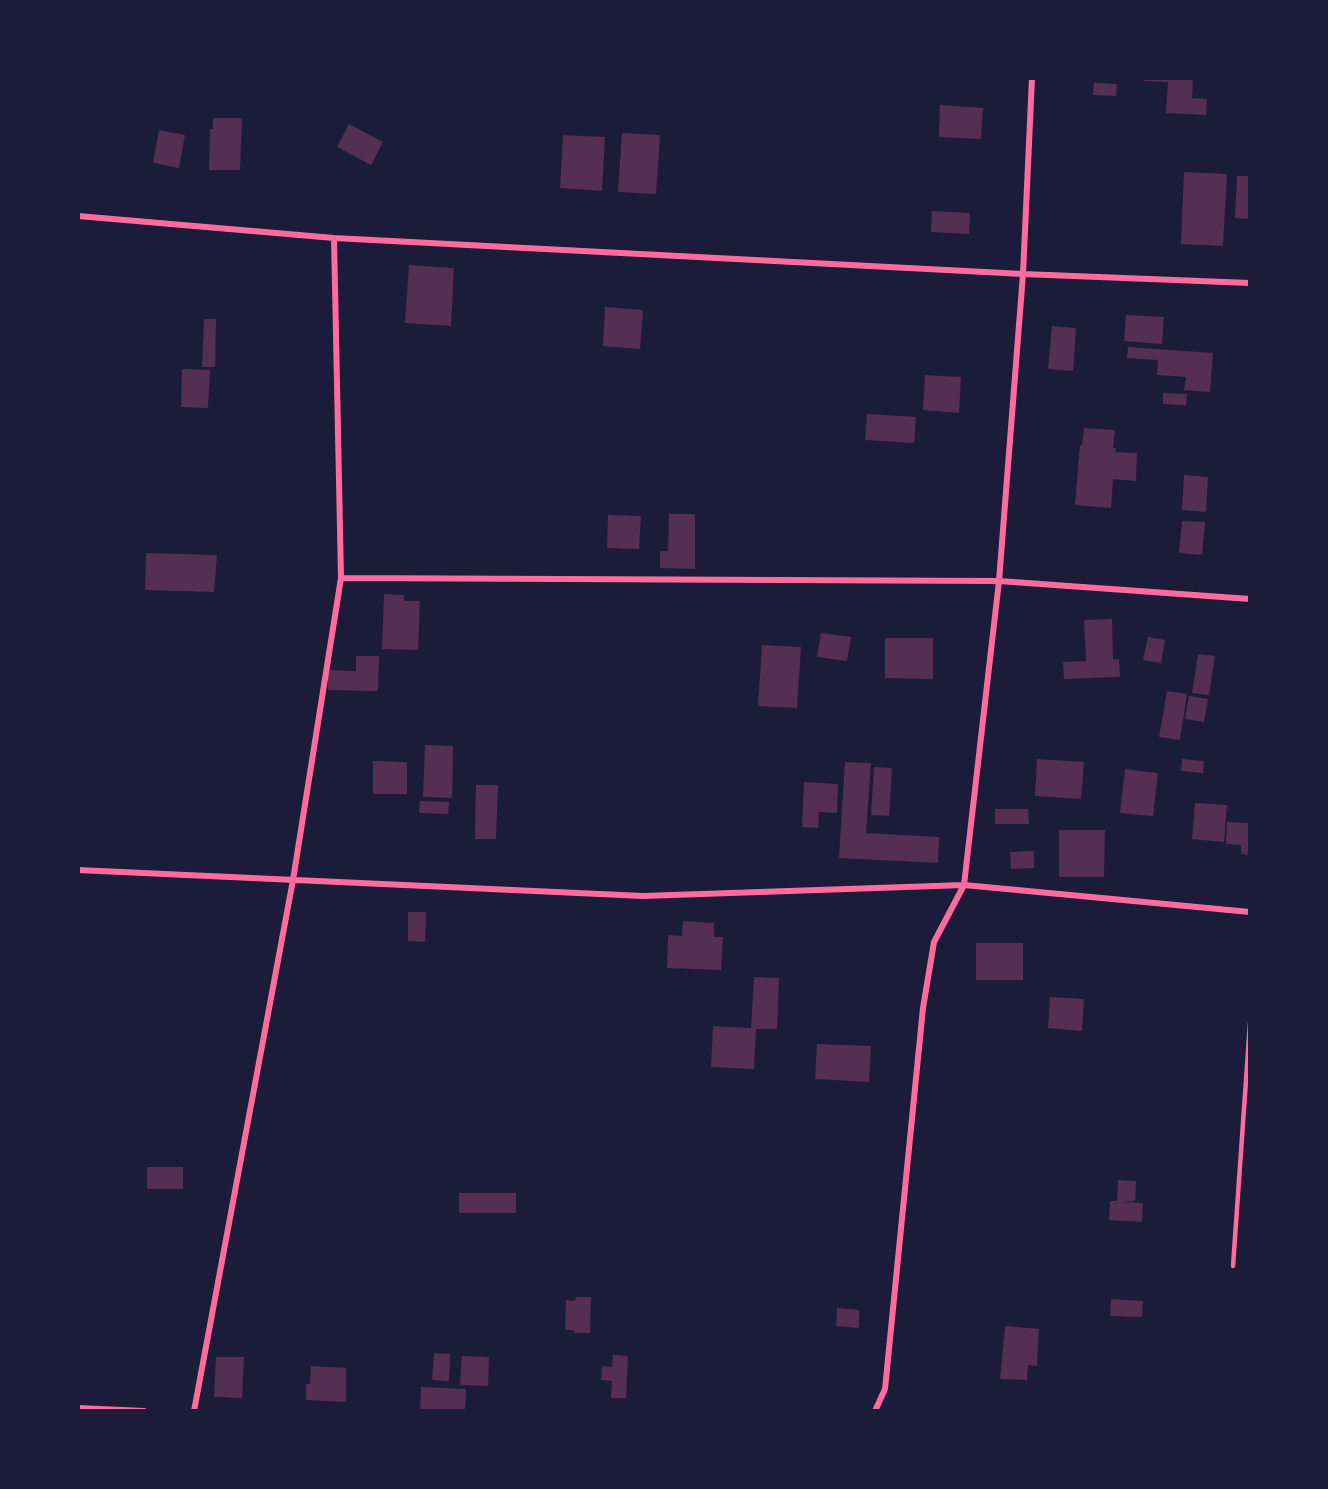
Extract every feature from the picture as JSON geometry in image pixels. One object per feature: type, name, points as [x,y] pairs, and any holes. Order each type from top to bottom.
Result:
[{"type":"street","points":[[875,1411],[885,1389],[923,1008],[934,942],[964,885],[999,581],[1023,274],[1032,78]]},
{"type":"street","points":[[78,216],[334,238],[1023,274],[1250,283]]},
{"type":"street","points":[[194,1411],[293,880],[341,578],[334,238]]},
{"type":"street","points":[[341,578],[999,581],[1250,599]]},
{"type":"street","points":[[78,870],[643,896],[964,885],[1250,912]]},
{"type":"street","points":[[78,1408],[144,1411]]},
{"type":"lane","points":[[1233,1266],[1250,1023]]},
{"type":"building","points":[[1144,78],[1193,78],[1192,98],[1207,99],[1206,115],[1166,113],[1168,82],[1144,81]]},
{"type":"building","points":[[1094,83],[1117,84],[1116,96],[1093,95]]},
{"type":"building","points":[[940,105],[983,108],[981,139],[939,137]]},
{"type":"building","points":[[213,118],[242,118],[240,170],[209,170],[210,129],[213,129]]},
{"type":"building","points":[[349,124],[383,142],[371,165],[337,147]]},
{"type":"building","points":[[159,130],[185,135],[179,168],[153,163]]},
{"type":"building","points":[[622,133],[660,135],[656,194],[618,192]]},
{"type":"building","points":[[563,135],[605,137],[602,191],[560,188]]},
{"type":"building","points":[[1184,172],[1227,174],[1223,246],[1181,244]]},
{"type":"building","points":[[1237,176],[1250,176],[1250,219],[1235,218]]},
{"type":"building","points":[[932,211],[970,213],[969,234],[931,232]]},
{"type":"building","points":[[409,265],[454,268],[451,326],[405,323]]},
{"type":"building","points":[[605,307],[643,310],[640,349],[603,346]]},
{"type":"building","points":[[1126,315],[1164,317],[1162,344],[1124,341]]},
{"type":"building","points":[[204,319],[216,319],[215,367],[202,367]]},
{"type":"building","points":[[1052,326],[1076,328],[1073,371],[1048,369]]},
{"type":"building","points":[[1128,347],[1213,353],[1210,392],[1184,390],[1186,377],[1157,375],[1158,360],[1127,358]]},
{"type":"building","points":[[182,369],[210,370],[208,408],[181,407]]},
{"type":"building","points":[[925,375],[961,377],[959,413],[923,410]]},
{"type":"building","points":[[1163,393],[1187,394],[1186,405],[1163,404]]},
{"type":"building","points":[[867,414],[916,417],[914,443],[865,440]]},
{"type":"building","points":[[1084,428],[1115,430],[1113,448],[1116,448],[1115,452],[1137,453],[1136,481],[1113,479],[1111,508],[1075,505],[1080,445],[1082,445]]},
{"type":"building","points":[[1184,475],[1208,477],[1206,512],[1182,510]]},
{"type":"building","points":[[669,514],[695,514],[695,569],[660,568],[660,551],[668,551]]},
{"type":"building","points":[[608,515],[641,516],[639,549],[607,548]]},
{"type":"building","points":[[1182,521],[1205,522],[1202,555],[1179,553]]},
{"type":"building","points":[[146,553],[217,555],[214,592],[145,590]]},
{"type":"building","points":[[384,594],[404,595],[404,601],[420,601],[418,650],[382,649]]},
{"type":"building","points":[[1112,619],[1113,660],[1119,659],[1120,677],[1064,679],[1063,662],[1086,661],[1084,620]]},
{"type":"building","points":[[821,633],[851,637],[847,661],[817,657]]},
{"type":"building","points":[[1148,637],[1165,640],[1161,663],[1143,660]]},
{"type":"building","points":[[885,638],[933,638],[933,679],[885,678]]},
{"type":"building","points":[[762,645],[801,647],[797,708],[758,706]]},
{"type":"building","points":[[1198,654],[1215,656],[1209,695],[1192,693]]},
{"type":"building","points":[[356,656],[379,656],[378,691],[328,690],[328,670],[356,671]]},
{"type":"building","points":[[1167,691],[1187,694],[1180,740],[1159,737]]},
{"type":"building","points":[[1189,696],[1208,699],[1204,722],[1185,719]]},
{"type":"building","points":[[425,745],[453,746],[452,798],[423,797]]},
{"type":"building","points":[[1037,759],[1084,762],[1081,799],[1035,796]]},
{"type":"building","points":[[1182,759],[1204,761],[1203,773],[1181,771]]},
{"type":"building","points":[[373,761],[407,762],[407,794],[373,794]]},
{"type":"building","points":[[845,762],[871,763],[866,833],[939,837],[938,863],[839,858]]},
{"type":"building","points":[[874,767],[892,768],[889,816],[871,815]]},
{"type":"building","points":[[1125,769],[1158,773],[1153,816],[1120,813]]},
{"type":"building","points":[[804,782],[838,784],[837,813],[819,812],[818,828],[802,827]]},
{"type":"building","points":[[476,785],[498,785],[496,839],[475,839]]},
{"type":"building","points":[[420,801],[449,802],[448,814],[419,813]]},
{"type":"building","points":[[1195,803],[1227,805],[1224,842],[1192,839]]},
{"type":"building","points":[[995,809],[1028,809],[1029,824],[995,824]]},
{"type":"building","points":[[1227,822],[1250,823],[1250,855],[1241,854],[1241,845],[1226,844]]},
{"type":"building","points":[[1059,830],[1105,830],[1104,877],[1059,877]]},
{"type":"building","points":[[1034,851],[1034,868],[1011,869],[1010,852]]},
{"type":"building","points":[[408,912],[426,912],[425,942],[408,941]]},
{"type":"building","points":[[683,921],[714,923],[714,937],[723,937],[721,970],[667,968],[668,935],[682,936]]},
{"type":"building","points":[[976,943],[1023,943],[1023,980],[976,980]]},
{"type":"building","points":[[754,977],[779,978],[777,1029],[756,1029],[754,1069],[711,1067],[713,1026],[751,1028]]},
{"type":"building","points":[[1050,997],[1084,999],[1082,1031],[1048,1028]]},
{"type":"building","points":[[817,1044],[871,1046],[869,1082],[815,1079]]},
{"type":"building","points":[[147,1167],[183,1167],[183,1189],[147,1189]]},
{"type":"building","points":[[1118,1180],[1136,1181],[1135,1201],[1123,1202],[1143,1203],[1142,1222],[1109,1220],[1110,1201],[1117,1201]]},
{"type":"building","points":[[459,1193],[516,1193],[516,1213],[459,1213]]},
{"type":"building","points":[[576,1297],[591,1297],[590,1333],[574,1333],[574,1330],[565,1330],[566,1300],[575,1301]]},
{"type":"building","points":[[1111,1299],[1143,1301],[1142,1317],[1110,1316]]},
{"type":"building","points":[[837,1308],[859,1310],[859,1328],[836,1326]]},
{"type":"building","points":[[1005,1326],[1039,1329],[1037,1366],[1028,1365],[1027,1380],[1000,1379]]},
{"type":"building","points":[[434,1353],[450,1354],[449,1381],[432,1380]]},
{"type":"building","points":[[613,1355],[628,1356],[626,1398],[611,1398],[612,1381],[601,1380],[602,1366],[612,1367]]},
{"type":"building","points":[[462,1356],[489,1357],[488,1386],[460,1385]]},
{"type":"building","points":[[216,1357],[244,1357],[242,1398],[214,1397]]},
{"type":"building","points":[[311,1366],[346,1368],[346,1402],[306,1400],[306,1384],[310,1384]]},
{"type":"building","points":[[421,1387],[466,1389],[465,1411],[420,1411]]}]
